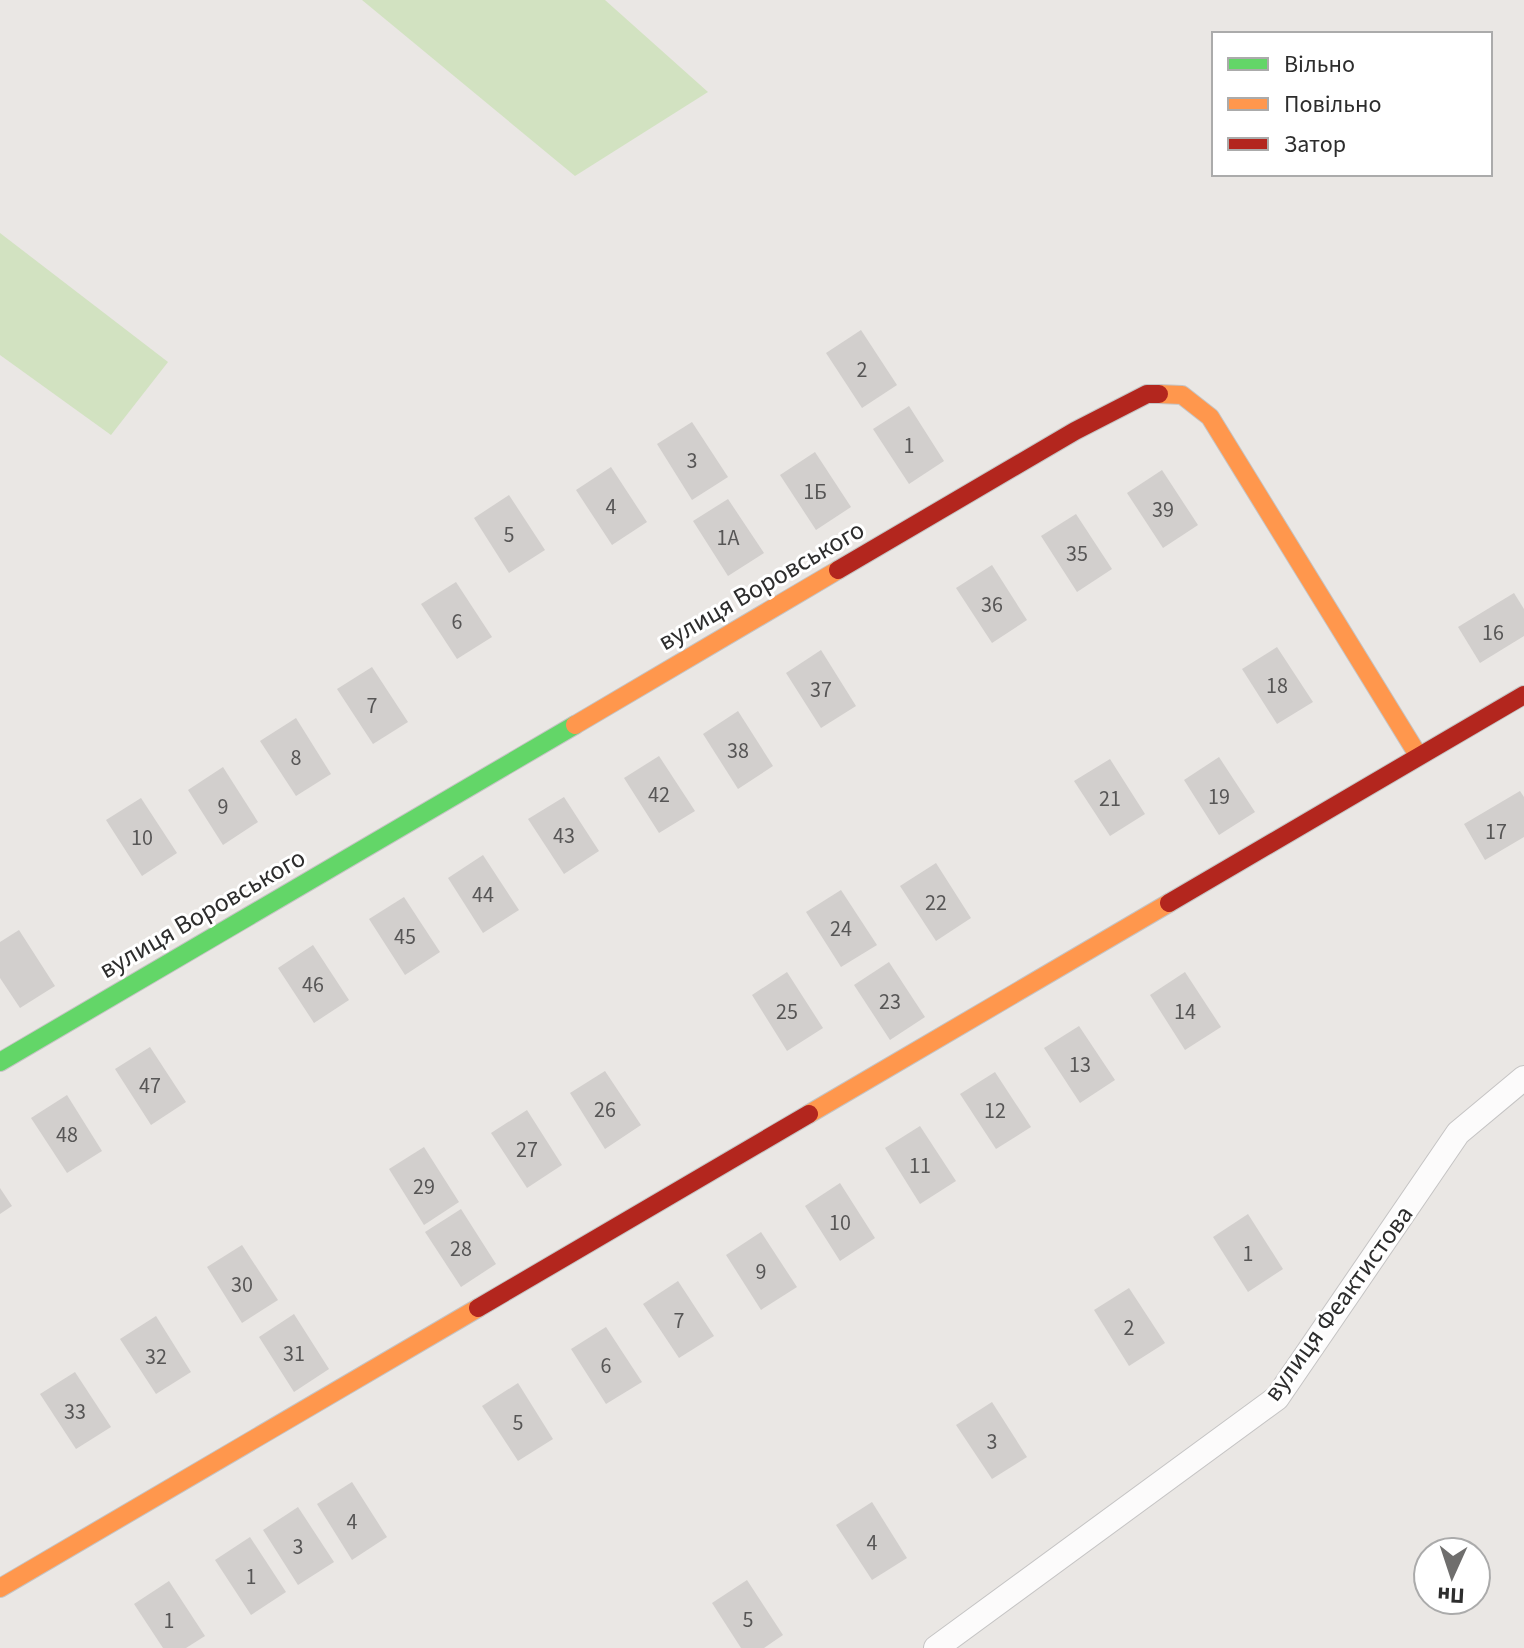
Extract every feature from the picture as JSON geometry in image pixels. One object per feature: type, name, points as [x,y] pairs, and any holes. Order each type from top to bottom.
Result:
[{"type":"street","name":"вулиця Воровського","points":[[0,1062],[1075,431],[1147,394],[1182,395],[1210,417],[1418,755]]},
{"type":"street","points":[[0,1588],[1524,695]]},
{"type":"street","name":"вулиця Феактистова","points":[[936,1648],[1277,1398],[1458,1133],[1524,1078]]},
{"type":"green space","points":[[362,0],[605,0],[708,92],[575,176]]},
{"type":"green space","points":[[0,233],[168,362],[111,435],[0,355]]},
{"type":"building","points":[[861,330],[897,385],[862,408],[826,353]]},
{"type":"building","points":[[909,406],[944,461],[909,484],[873,429]]},
{"type":"building","points":[[692,422],[728,477],[692,500],[657,444]]},
{"type":"building","points":[[815,452],[851,507],[816,530],[780,475]]},
{"type":"building","points":[[611,467],[647,522],[612,545],[576,490]]},
{"type":"building","points":[[1162,470],[1198,525],[1163,548],[1127,493]]},
{"type":"building","points":[[509,495],[545,550],[509,573],[474,518]]},
{"type":"building","points":[[728,499],[764,553],[728,576],[693,521]]},
{"type":"building","points":[[1076,514],[1112,569],[1077,592],[1041,536]]},
{"type":"building","points":[[992,565],[1027,620],[992,643],[956,588]]},
{"type":"building","points":[[456,582],[492,637],[457,659],[421,604]]},
{"type":"building","points":[[1514,593],[1524,609],[1524,636],[1480,663],[1458,627]]},
{"type":"building","points":[[1277,647],[1313,702],[1277,724],[1242,669]]},
{"type":"building","points":[[821,650],[856,706],[821,728],[786,673]]},
{"type":"building","points":[[372,667],[408,722],[373,744],[337,689]]},
{"type":"building","points":[[738,711],[773,766],[738,789],[703,734]]},
{"type":"building","points":[[296,718],[331,774],[296,796],[260,741]]},
{"type":"building","points":[[659,756],[695,811],[659,833],[624,778]]},
{"type":"building","points":[[1219,757],[1255,812],[1219,835],[1184,780]]},
{"type":"building","points":[[1110,759],[1145,814],[1110,836],[1074,781]]},
{"type":"building","points":[[223,767],[258,822],[223,845],[188,790]]},
{"type":"building","points":[[1520,791],[1524,797],[1524,837],[1485,860],[1464,824]]},
{"type":"building","points":[[564,797],[599,851],[564,874],[528,819]]},
{"type":"building","points":[[141,798],[177,853],[142,876],[106,820]]},
{"type":"building","points":[[483,855],[519,910],[483,933],[448,878]]},
{"type":"building","points":[[936,863],[971,918],[936,941],[900,886]]},
{"type":"building","points":[[841,890],[877,945],[841,967],[806,912]]},
{"type":"building","points":[[404,897],[440,952],[405,975],[369,919]]},
{"type":"building","points":[[19,930],[55,986],[20,1008],[0,978],[0,942]]},
{"type":"building","points":[[313,945],[349,1000],[314,1023],[278,968]]},
{"type":"building","points":[[889,962],[925,1017],[890,1040],[854,985]]},
{"type":"building","points":[[787,972],[823,1028],[787,1051],[752,995]]},
{"type":"building","points":[[1185,972],[1221,1027],[1185,1050],[1150,995]]},
{"type":"building","points":[[1079,1026],[1115,1080],[1080,1103],[1044,1048]]},
{"type":"building","points":[[150,1047],[186,1102],[151,1125],[115,1069]]},
{"type":"building","points":[[605,1071],[641,1125],[605,1149],[570,1093]]},
{"type":"building","points":[[995,1072],[1031,1127],[996,1149],[960,1094]]},
{"type":"building","points":[[67,1095],[102,1151],[67,1173],[31,1118]]},
{"type":"building","points":[[527,1110],[562,1165],[527,1188],[491,1133]]},
{"type":"building","points":[[920,1126],[956,1181],[920,1204],[885,1148]]},
{"type":"building","points":[[424,1147],[459,1202],[424,1225],[389,1169]]},
{"type":"building","points":[[840,1183],[875,1238],[840,1261],[805,1206]]},
{"type":"building","points":[[0,1188],[12,1206],[0,1214]]},
{"type":"building","points":[[461,1209],[496,1264],[461,1287],[425,1232]]},
{"type":"building","points":[[1248,1214],[1283,1269],[1248,1292],[1213,1237]]},
{"type":"building","points":[[761,1232],[797,1287],[761,1310],[726,1255]]},
{"type":"building","points":[[242,1245],[278,1300],[242,1323],[207,1267]]},
{"type":"building","points":[[678,1281],[714,1336],[679,1358],[643,1304]]},
{"type":"building","points":[[1129,1288],[1165,1343],[1129,1366],[1094,1310]]},
{"type":"building","points":[[294,1314],[329,1369],[294,1392],[259,1337]]},
{"type":"building","points":[[156,1316],[191,1372],[156,1394],[120,1339]]},
{"type":"building","points":[[606,1327],[642,1382],[606,1404],[571,1349]]},
{"type":"building","points":[[75,1372],[111,1427],[76,1449],[40,1394]]},
{"type":"building","points":[[518,1383],[553,1439],[518,1461],[482,1406]]},
{"type":"building","points":[[992,1402],[1027,1457],[992,1479],[956,1425]]},
{"type":"building","points":[[352,1482],[387,1537],[352,1560],[317,1504]]},
{"type":"building","points":[[872,1502],[907,1558],[872,1580],[836,1525]]},
{"type":"building","points":[[298,1507],[334,1562],[298,1585],[263,1530]]},
{"type":"building","points":[[250,1537],[286,1592],[251,1615],[215,1560]]},
{"type":"building","points":[[747,1580],[783,1635],[764,1648],[741,1648],[712,1603]]},
{"type":"building","points":[[169,1581],[205,1636],[186,1648],[163,1648],[134,1604]]},
{"type":"traffic: fast","points":[[0,1062],[575,725]]},
{"type":"traffic: slow","points":[[1159,394],[1182,395],[1210,417],[1418,755]]},
{"type":"traffic: slow","points":[[575,725],[838,570]]},
{"type":"traffic: slow","points":[[809,1114],[1169,903]]},
{"type":"traffic: slow","points":[[0,1588],[478,1308]]},
{"type":"traffic: jam","points":[[838,570],[1075,431],[1147,394],[1159,394]]},
{"type":"traffic: jam","points":[[1169,903],[1524,695]]},
{"type":"traffic: jam","points":[[478,1308],[809,1114]]}]
